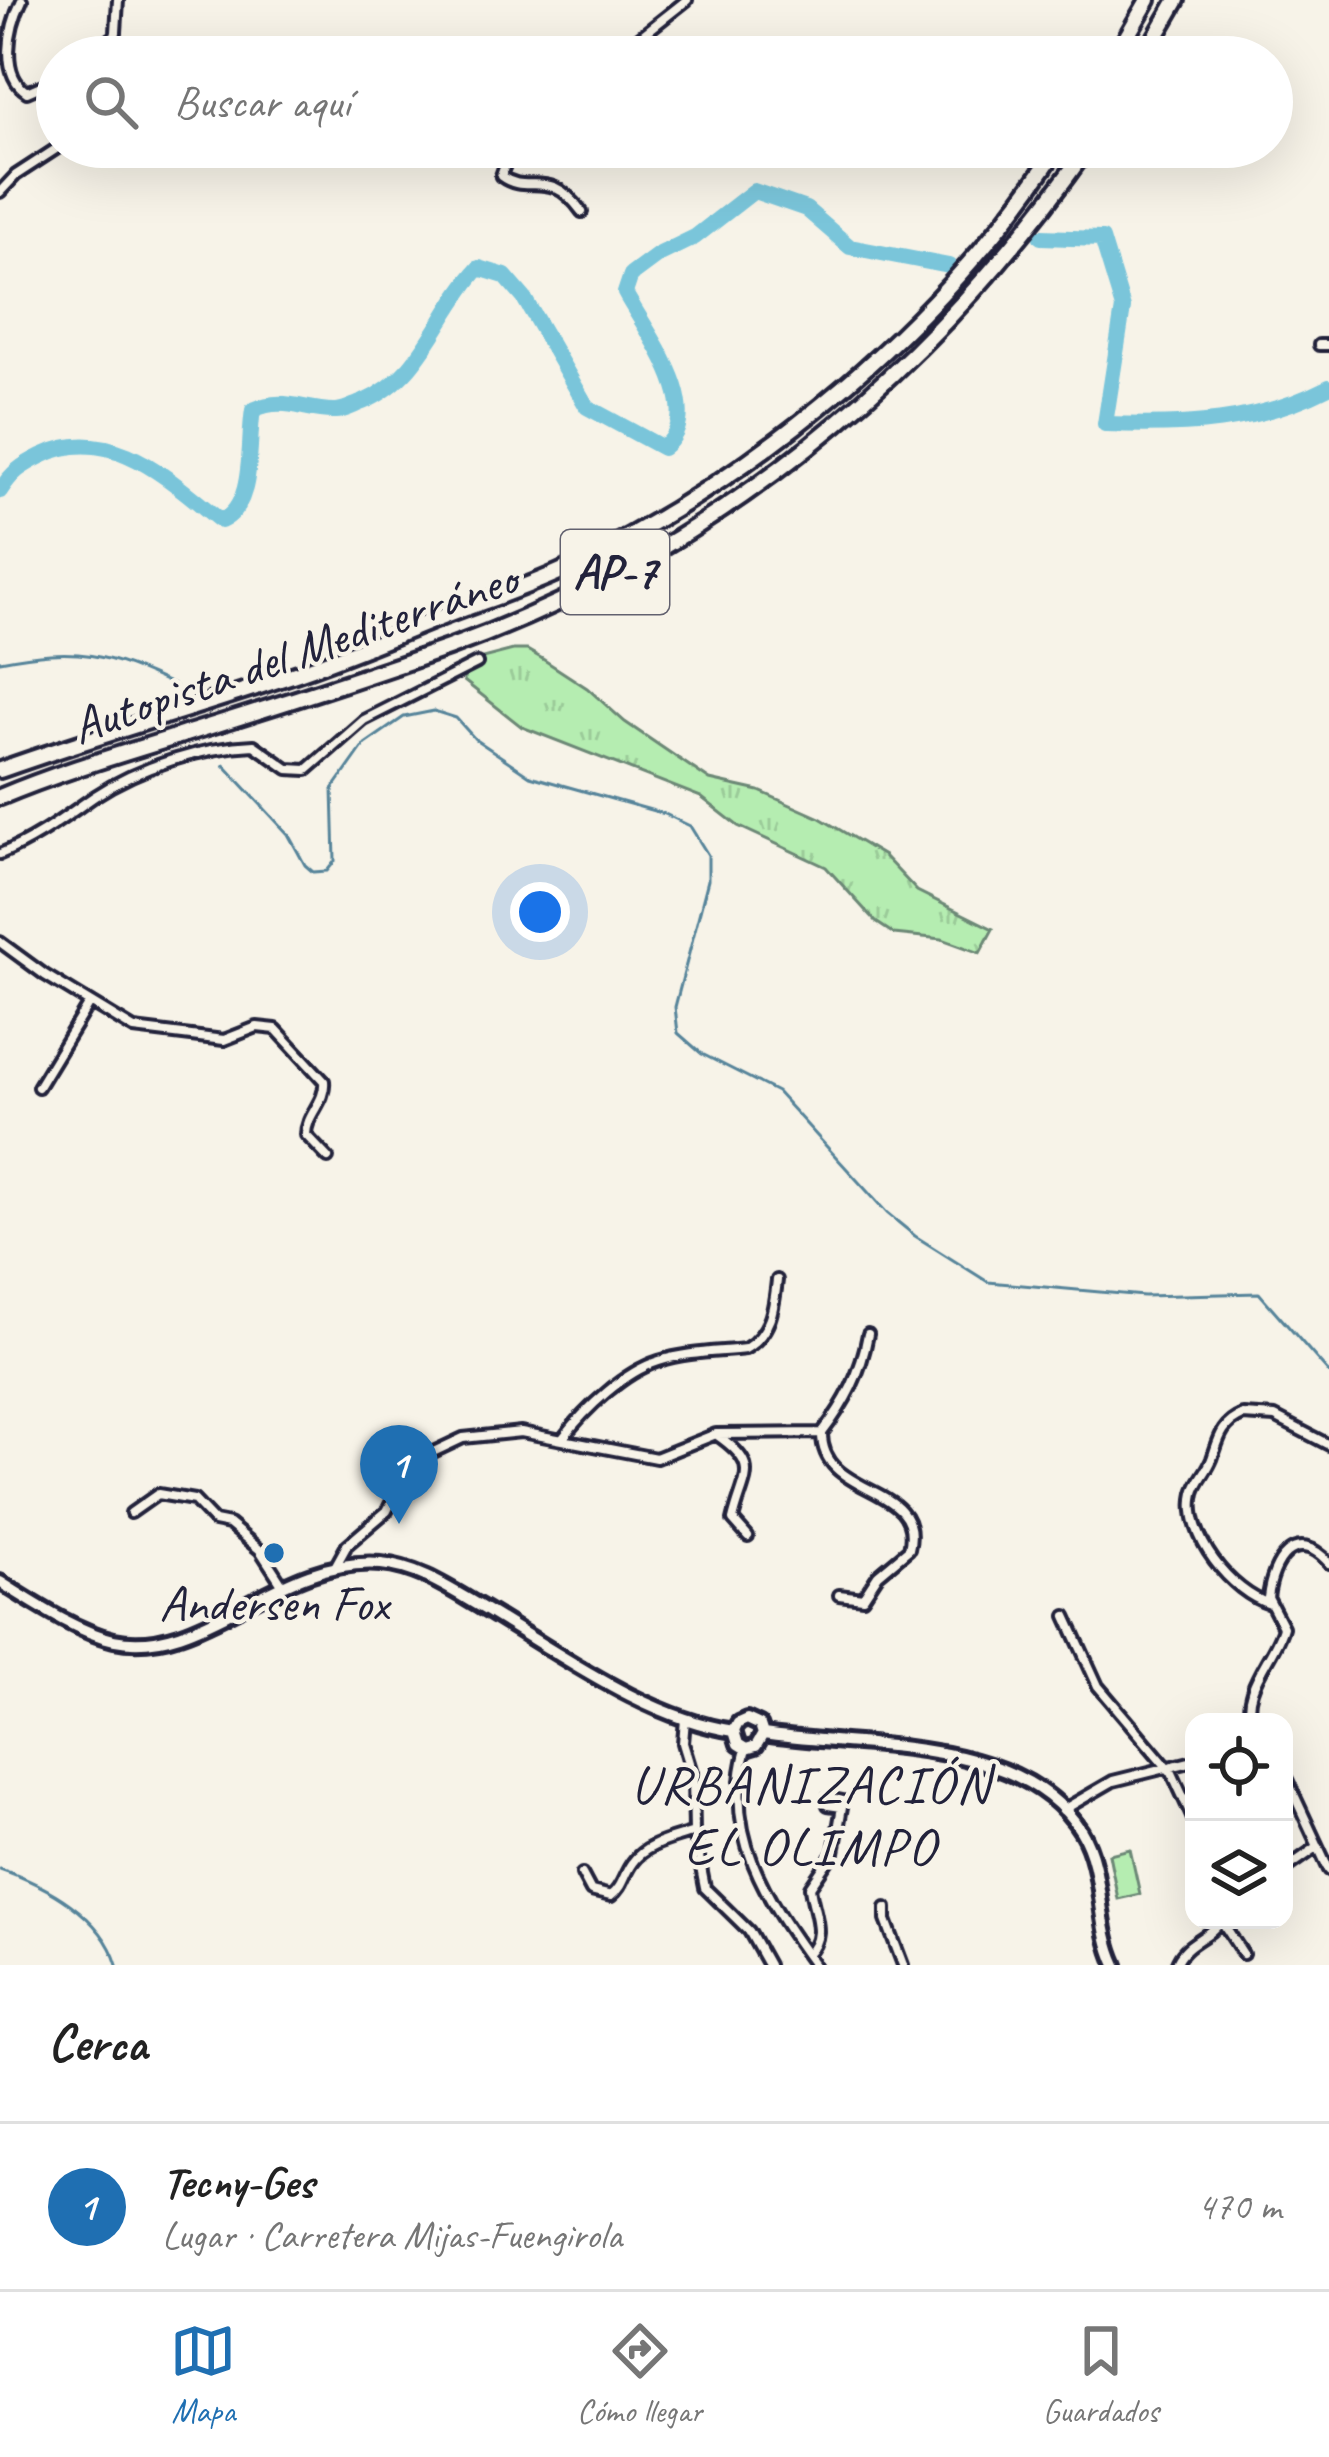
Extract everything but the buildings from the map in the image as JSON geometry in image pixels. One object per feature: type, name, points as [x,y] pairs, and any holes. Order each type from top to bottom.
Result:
[{"type":"highway","points":[[1127,36],[1148,0]]},
{"type":"highway","points":[[1156,36],[1177,0]]},
{"type":"highway","name":"Autopista del Mediterráneo","points":[[0,770],[104,732],[280,680],[573,566],[714,485],[799,424],[879,353],[949,284],[1045,168]]},
{"type":"highway","name":"Autopista del Mediterráneo","points":[[0,797],[454,646],[584,590],[713,516],[800,455],[904,367],[985,282],[1072,168]]},
{"type":"main road","points":[[0,1582],[91,1632],[129,1642],[189,1631],[282,1584],[336,1565],[384,1564],[423,1574],[638,1698],[685,1719],[734,1731]]},
{"type":"main road","points":[[747,1719],[756,1722],[763,1734],[756,1747],[746,1749],[738,1744],[734,1731],[747,1719]]},
{"type":"main road","points":[[763,1734],[981,1761],[1025,1780],[1063,1810],[1088,1846],[1104,1932],[1116,1965]]},
{"type":"street","points":[[22,0],[4,56],[4,72],[14,86],[27,92],[36,88]]},
{"type":"street","points":[[115,36],[118,0]]},
{"type":"street","points":[[641,36],[687,0]]},
{"type":"street","points":[[112,36],[116,32]]},
{"type":"street","points":[[0,192],[36,163]]},
{"type":"street","points":[[503,168],[505,180],[549,183],[582,212]]},
{"type":"street","points":[[0,854],[51,830],[98,794],[166,764],[254,745],[288,769],[308,770],[364,720],[477,664]]},
{"type":"street","points":[[0,942],[134,1029],[224,1040],[257,1027],[283,1034],[324,1082],[306,1135],[328,1158]]},
{"type":"street","points":[[38,1087],[89,1003]]},
{"type":"street","points":[[563,1438],[586,1411],[660,1360],[754,1344],[772,1313],[777,1280]]},
{"type":"street","points":[[839,1595],[863,1598],[878,1575],[910,1549],[912,1535],[892,1499],[854,1484],[823,1452],[822,1433],[857,1378],[868,1334]]},
{"type":"street","points":[[1270,1604],[1242,1592],[1212,1558],[1194,1510],[1196,1489],[1221,1433],[1244,1415],[1275,1417],[1329,1445]]},
{"type":"street","points":[[336,1565],[347,1545],[387,1511],[405,1471],[420,1455],[463,1438],[502,1432],[563,1438],[656,1458],[716,1434],[822,1433]]},
{"type":"street","points":[[716,1434],[736,1448],[746,1463],[746,1481],[733,1520],[748,1537]]},
{"type":"street","points":[[131,1513],[158,1494],[194,1500],[214,1521],[229,1524],[260,1550],[282,1584]]},
{"type":"street","points":[[1248,1713],[1250,1696],[1283,1627],[1268,1592],[1275,1568],[1296,1547],[1312,1547],[1329,1563]]},
{"type":"street","points":[[1066,1616],[1098,1686],[1167,1768],[1185,1803]]},
{"type":"street","points":[[685,1719],[683,1743],[693,1776],[694,1832],[705,1888],[749,1931],[767,1965]]},
{"type":"street","points":[[746,1749],[739,1808],[749,1858],[759,1882],[814,1965]]},
{"type":"street","points":[[1063,1810],[1113,1781],[1185,1763]]},
{"type":"street","points":[[1293,1793],[1329,1870]]},
{"type":"street","points":[[807,1955],[818,1945],[820,1933],[810,1887],[834,1852],[842,1807]]},
{"type":"street","points":[[582,1874],[592,1891],[611,1896],[620,1889],[634,1859],[648,1848],[694,1832]]},
{"type":"street","points":[[1293,1864],[1317,1847]]},
{"type":"street","points":[[886,1908],[903,1965]]},
{"type":"street","points":[[1176,1965],[1182,1950],[1215,1929]]},
{"type":"street","points":[[1227,1929],[1243,1954]]},
{"type":"green space","points":[[527,650],[587,688],[625,722],[710,780],[759,791],[820,818],[884,856],[917,891],[993,929],[980,953],[942,939],[894,934],[876,922],[826,867],[738,826],[701,797],[522,727],[464,681],[471,661]]},
{"type":"green space","points":[[1130,1849],[1140,1894],[1118,1899],[1109,1854]]},
{"type":"waterway","points":[[0,491],[18,470],[41,456],[67,447],[91,446],[138,460],[221,521],[232,513],[245,488],[253,410],[285,404],[339,411],[384,391],[415,360],[479,268],[505,276],[524,298],[587,407],[663,448],[676,433],[677,393],[625,293],[631,275],[695,237],[754,191],[806,209],[850,247],[949,266]]},
{"type":"waterway","points":[[1041,237],[1102,239],[1123,308],[1105,424],[1220,421],[1275,409],[1329,387]]},
{"type":"waterway","points":[[0,661],[50,654],[91,656],[176,686]]},
{"type":"waterway","points":[[224,765],[288,834],[313,872],[327,871],[335,861],[333,789],[365,744],[404,717],[434,711],[456,718],[475,739],[530,776],[665,814],[690,826],[708,855],[708,880],[675,1007],[678,1033],[702,1054],[777,1092],[887,1213],[988,1282],[1144,1296],[1259,1293],[1329,1373]]},
{"type":"waterway","points":[[0,1869],[53,1893],[86,1917],[110,1947],[117,1965]]},
{"type":"place","name":"Tecny-Ges","points":[[399,1524]]},
{"type":"place","name":"Andersen Fox","points":[[274,1553]]},
{"type":"district","name":"URBANIZACIÓN EL OLIMPO","points":[[811,1815]]}]
